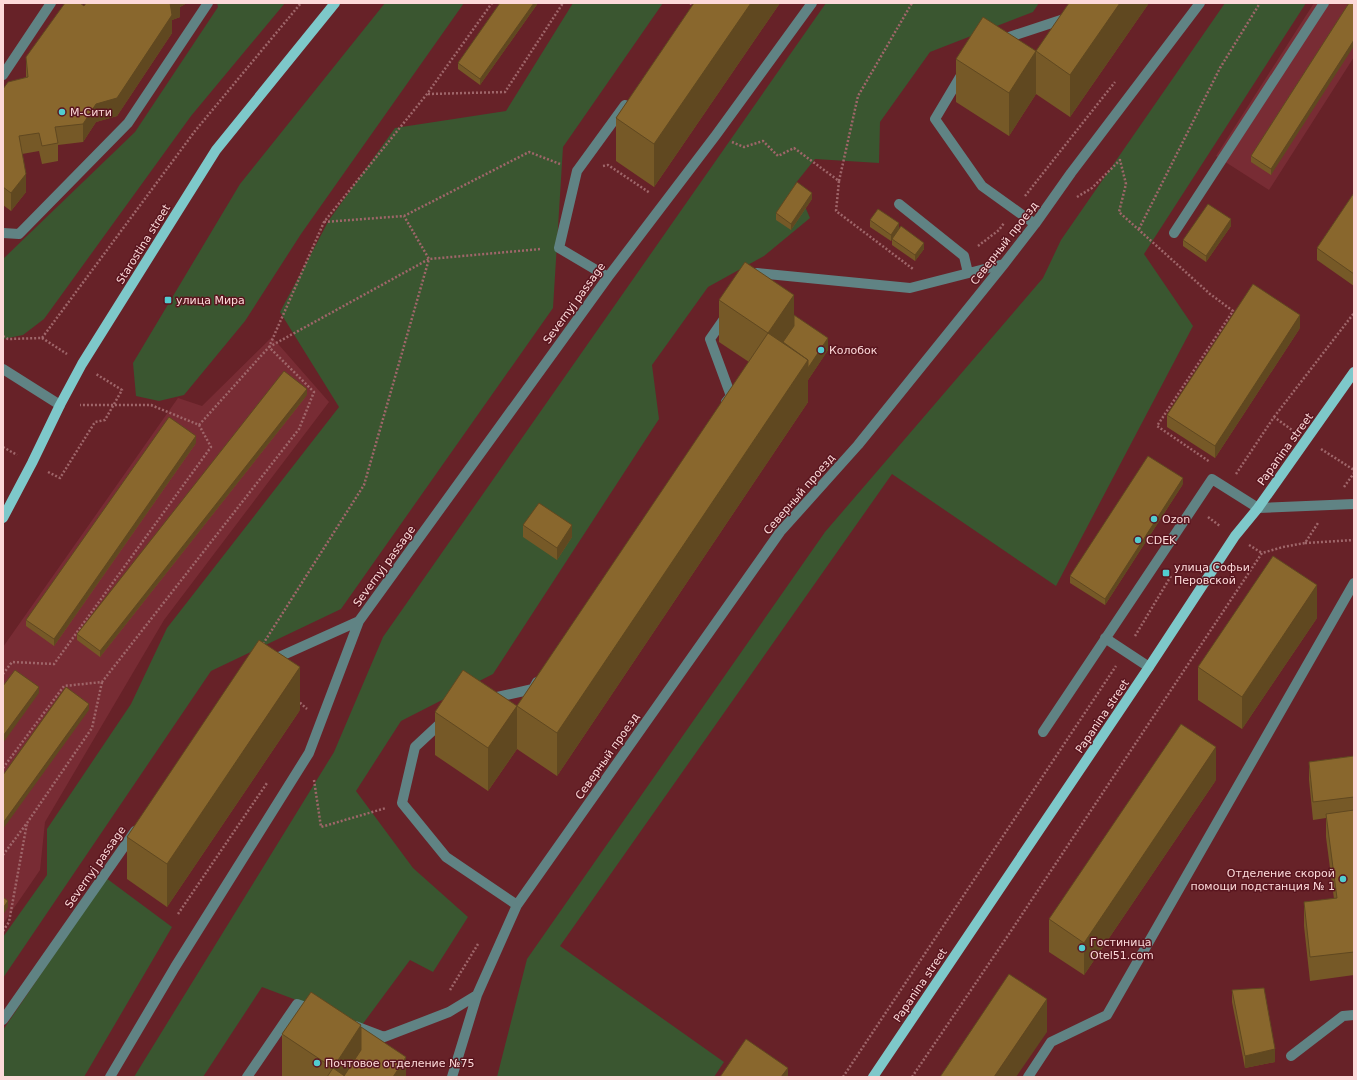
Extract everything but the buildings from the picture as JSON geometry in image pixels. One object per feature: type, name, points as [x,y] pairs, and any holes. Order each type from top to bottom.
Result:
[{"type":"main road","name":"Starostina street","points":[[3,518],[82,364],[216,150],[335,3]]},
{"type":"main road","name":"Papanina street","points":[[873,1077],[1149,667],[1235,536],[1258,508],[1354,372]]},
{"type":"street","points":[[3,75],[51,3]]},
{"type":"street","points":[[3,233],[19,234],[128,123],[208,3]]},
{"type":"street","name":"Severnyj passage","points":[[110,1077],[175,967],[309,753],[359,621],[608,277],[716,135],[812,3]]},
{"type":"street","points":[[991,43],[1070,17],[1079,3]]},
{"type":"street","name":"Северный проезд","points":[[452,1077],[477,995],[516,905],[780,532],[858,445],[1004,264],[1200,3]]},
{"type":"street","points":[[1174,233],[1324,3]]},
{"type":"street","points":[[969,60],[935,119],[982,186],[1035,224]]},
{"type":"street","points":[[608,277],[559,248],[577,171],[632,96]]},
{"type":"street","points":[[899,204],[964,256],[968,273]]},
{"type":"street","points":[[748,285],[757,273],[910,288],[1004,264]]},
{"type":"street","points":[[722,409],[731,396],[710,339],[731,309]]},
{"type":"street","points":[[3,369],[60,405]]},
{"type":"street","points":[[1043,732],[1212,479],[1258,508],[1354,504]]},
{"type":"street","points":[[1028,1077],[1051,1042],[1107,1015],[1354,583]]},
{"type":"street","name":"Severnyj passage","points":[[264,663],[359,621]]},
{"type":"street","points":[[1105,638],[1149,667]]},
{"type":"street","points":[[476,701],[533,688],[542,676]]},
{"type":"street","points":[[450,715],[415,747],[402,803],[446,857],[516,905]]},
{"type":"street","name":"Severnyj passage","points":[[3,1020],[140,823]]},
{"type":"street","points":[[348,1024],[384,1037],[449,1012],[477,995]]},
{"type":"street","points":[[247,1077],[297,1004],[326,1015]]},
{"type":"street","points":[[1291,1056],[1343,1016],[1354,1015]]},
{"type":"path","points":[[3,336],[8,339],[42,338],[195,131],[301,3]]},
{"type":"path","points":[[199,425],[269,347],[324,222],[427,94],[492,3]]},
{"type":"path","points":[[427,94],[504,92],[563,3]]},
{"type":"path","points":[[690,3],[696,7]]},
{"type":"path","points":[[912,3],[858,96],[838,181],[836,211],[916,271]]},
{"type":"path","points":[[1139,229],[1220,68],[1260,3]]},
{"type":"path","points":[[964,256],[999,230],[1119,77]]},
{"type":"path","points":[[734,143],[744,147],[763,141],[778,156],[794,148],[838,181]]},
{"type":"path","points":[[324,222],[404,216],[529,152],[577,171],[608,165],[656,197]]},
{"type":"path","points":[[1072,199],[1092,188],[1120,160],[1126,184],[1119,212],[1210,294],[1234,311],[1156,426],[1214,464]]},
{"type":"path","points":[[262,645],[364,485],[429,259],[404,216]]},
{"type":"path","points":[[269,347],[429,259],[559,248]]},
{"type":"path","points":[[1274,418],[1354,313]]},
{"type":"path","points":[[3,855],[27,823],[92,728],[102,682],[299,429],[314,392],[269,347]]},
{"type":"path","points":[[3,674],[12,662],[54,664],[212,447],[199,425],[151,405],[60,405]]},
{"type":"path","points":[[1305,543],[1354,540]]},
{"type":"path","points":[[912,1077],[1009,934],[1262,553]]},
{"type":"path","points":[[843,1077],[1125,651],[1174,571]]},
{"type":"path","points":[[3,768],[64,686],[102,682]]},
{"type":"path","points":[[294,698],[312,712]]},
{"type":"path","points":[[309,753],[321,827],[402,803]]},
{"type":"path","points":[[178,914],[267,782]]},
{"type":"path","points":[[3,931],[9,922],[27,823]]},
{"type":"shaded area","points":[[1314,3],[1354,3],[1354,57],[1269,190],[1216,156]]},
{"type":"shaded area","points":[[272,337],[329,402],[164,620],[45,822],[40,870],[3,924],[3,647],[178,398],[202,406]]},
{"type":"green space","points":[[217,3],[285,3],[191,116],[44,319],[23,335],[3,339],[3,259],[135,132],[218,7]]},
{"type":"green space","points":[[385,3],[464,3],[301,234],[245,321],[184,395],[159,401],[136,396],[133,363],[240,184]]},
{"type":"green space","points":[[573,3],[663,3],[563,147],[553,308],[341,609],[211,671],[3,978],[3,937],[47,875],[47,829],[131,704],[167,628],[339,407],[280,312],[329,220],[395,128],[506,111]]},
{"type":"green space","points":[[826,3],[1039,3],[1033,12],[930,52],[880,122],[879,163],[815,159],[795,184],[810,218],[764,256],[708,287],[652,365],[659,419],[493,674],[401,721],[356,791],[413,868],[468,917],[433,972],[410,960],[362,1025],[262,987],[203,1077],[134,1077],[334,752],[383,637]]},
{"type":"green space","points":[[1225,3],[1306,3],[1144,254],[1193,326],[1056,586],[892,474],[560,946],[724,1062],[714,1077],[497,1077],[527,959],[825,532],[1043,278],[1061,240]]},
{"type":"green space","points":[[106,878],[172,927],[84,1077],[3,1077],[3,1030]]},
{"type":"place","name":"М-Сити","points":[[62,112]]},
{"type":"place","name":"улица Мира","points":[[168,300]]},
{"type":"place","name":"Колобок","points":[[821,350]]},
{"type":"place","name":"Ozon","points":[[1154,519]]},
{"type":"place","name":"CDEK","points":[[1138,540]]},
{"type":"place","name":"улица Софьи Перовской","points":[[1166,573]]},
{"type":"place","name":"Отделение скорой помощи подстанция № 1","points":[[1343,879]]},
{"type":"place","name":"Гостиница Otel51.com","points":[[1082,948]]},
{"type":"place","name":"Почтовое отделение №75","points":[[317,1063]]}]
